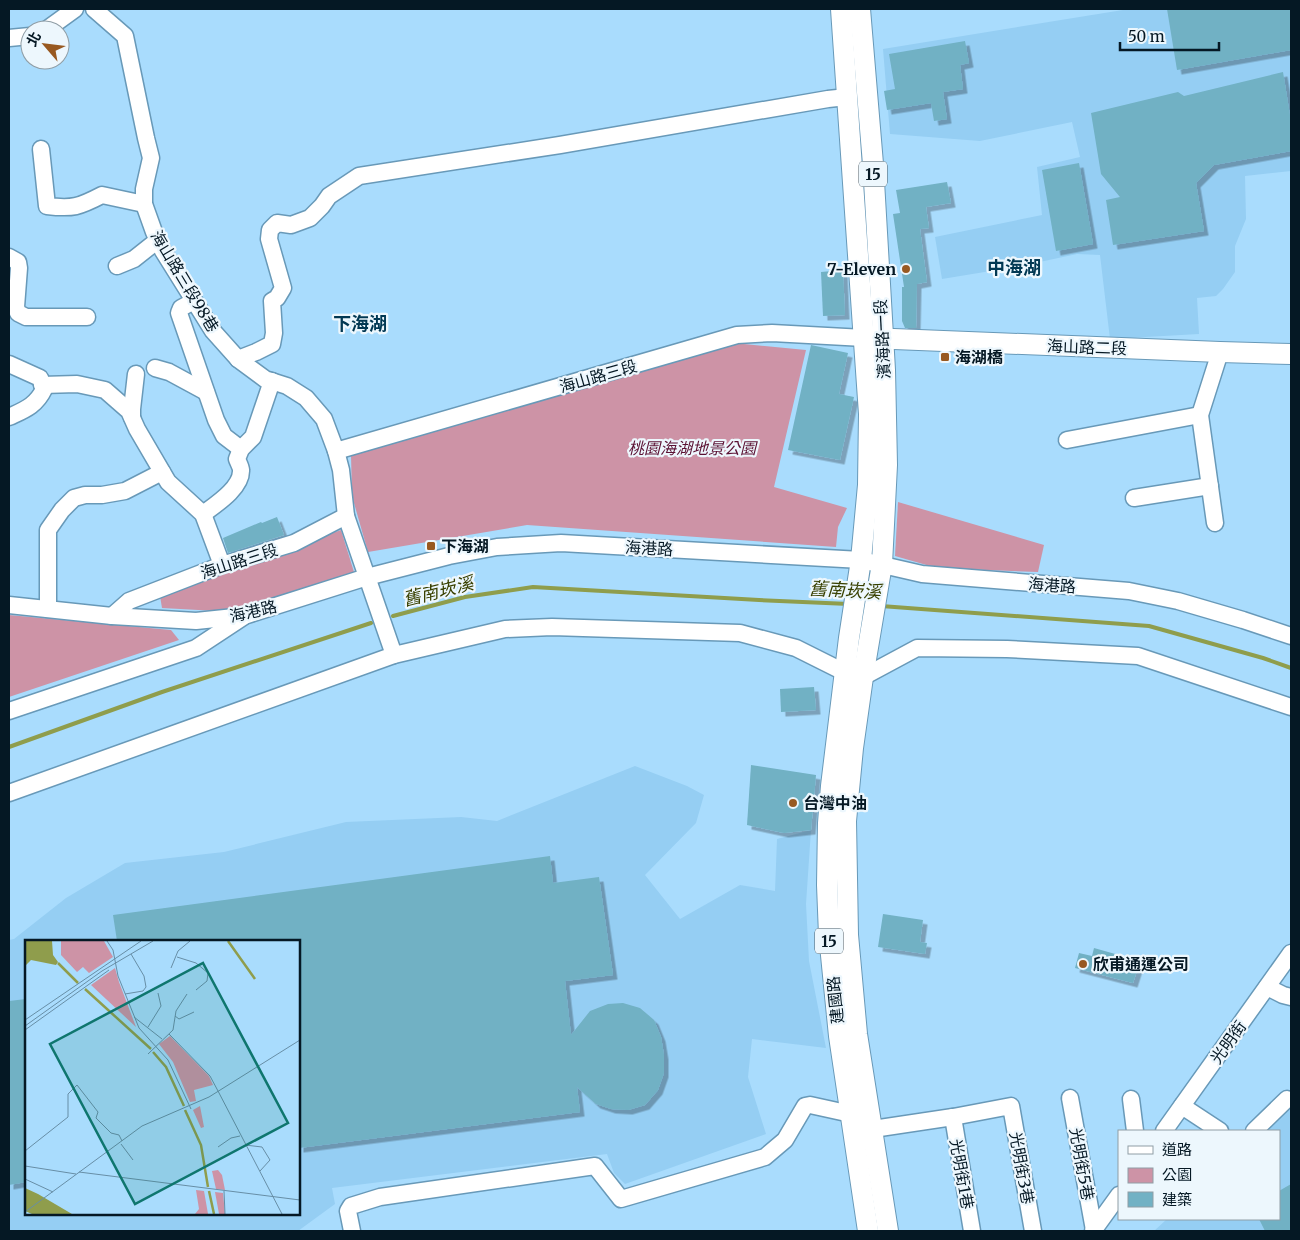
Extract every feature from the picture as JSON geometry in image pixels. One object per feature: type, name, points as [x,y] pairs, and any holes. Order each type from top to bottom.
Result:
[{"type":"main road","name":"濱海路一段","points":[[851,12],[847,97],[873,338],[885,370],[887,465],[881,572]]},
{"type":"main road","name":"濱海路一段","points":[[851,12],[873,164],[873,338],[868,486],[860,568]]},
{"type":"main road","name":"海山路二段","points":[[873,338],[1220,352],[1290,352]]},
{"type":"main road","name":"建國路","points":[[860,568],[848,643],[854,674],[853,748],[846,821],[848,935],[857,1034],[888,1231]]},
{"type":"main road","name":"建國路","points":[[868,1231],[833,988],[827,885],[828,823],[831,786],[854,674],[869,648],[881,572]]},
{"type":"street","points":[[60,20],[75,9]]},
{"type":"street","points":[[41,150],[47,206],[65,208],[82,205],[102,194],[144,204],[144,189],[151,158],[125,36],[94,9]]},
{"type":"street","points":[[238,358],[272,344],[274,333],[272,301],[277,298],[283,288],[269,238],[270,230],[277,223],[292,225],[310,218],[329,196],[359,176],[560,145],[847,97]]},
{"type":"street","name":"海山路三段98巷","points":[[144,204],[163,251],[213,331],[238,358],[265,378],[287,386],[306,398],[324,419],[341,470],[346,516],[394,655]]},
{"type":"street","points":[[118,266],[134,260],[158,240]]},
{"type":"street","points":[[9,257],[18,262],[19,268],[16,307],[18,313],[26,317],[87,316]]},
{"type":"street","points":[[194,301],[181,308],[178,313],[216,420],[224,436],[241,449]]},
{"type":"street","name":"海山路三段","points":[[336,451],[737,336],[772,333],[873,338]]},
{"type":"street","points":[[1216,523],[1200,415],[1220,352]]},
{"type":"street","points":[[9,364],[40,378],[44,390],[32,405],[9,417]]},
{"type":"street","points":[[155,368],[170,372],[206,392]]},
{"type":"street","points":[[132,418],[136,374]]},
{"type":"street","points":[[203,514],[230,492],[238,482],[241,471],[237,459],[241,449],[253,437],[272,381]]},
{"type":"street","points":[[42,386],[76,384],[105,390],[129,411],[168,482],[203,514],[222,565]]},
{"type":"street","points":[[1067,440],[1200,415]]},
{"type":"street","points":[[48,610],[48,530],[62,510],[74,498],[125,491],[162,472]]},
{"type":"street","points":[[1134,498],[1210,486]]},
{"type":"street","name":"海山路三段","points":[[112,616],[129,601],[222,565],[294,543],[346,516]]},
{"type":"street","name":"海港路","points":[[9,605],[112,616],[196,621],[244,616],[367,578],[449,556],[497,547],[561,543],[860,568],[881,572],[1129,591],[1178,601],[1291,636]]},
{"type":"street","points":[[9,712],[196,648],[244,616]]},
{"type":"street","points":[[9,794],[394,655],[505,629],[552,627],[740,633],[796,648],[854,674],[917,648],[1007,649],[1138,656],[1291,707]]},
{"type":"street","name":"光明街","points":[[1165,1130],[1291,953]]},
{"type":"street","points":[[1267,987],[1291,997]]},
{"type":"street","name":"光明街5巷","points":[[1070,1098],[1093,1230]]},
{"type":"street","points":[[1132,1099],[1135,1130]]},
{"type":"street","points":[[1255,1130],[1287,1099]]},
{"type":"street","points":[[352,1231],[348,1211],[351,1206],[380,1198],[595,1166],[621,1199],[765,1157],[785,1140],[805,1106],[816,1106],[851,1114]]},
{"type":"street","name":"光明街3巷","points":[[953,1117],[1011,1106],[1033,1231]]},
{"type":"street","points":[[1182,1106],[1218,1130]]},
{"type":"street","points":[[873,1129],[953,1117]]},
{"type":"street","name":"光明街1巷","points":[[953,1117],[972,1231]]},
{"type":"street","points":[[1093,1230],[1118,1196]]},
{"type":"shaded area","points":[[1129,9],[1291,9],[1291,171],[1245,176],[1246,219],[1235,246],[1235,272],[1216,296],[1197,298],[1199,334],[1110,339],[1100,255],[1077,254],[1021,266],[942,279],[935,237],[1042,215],[1037,167],[1080,157],[1072,122],[980,141],[890,134],[883,49]]},
{"type":"shaded area","points":[[635,766],[687,786],[704,795],[696,823],[645,875],[680,919],[740,885],[775,891],[777,839],[811,830],[806,904],[809,961],[826,1048],[752,1039],[748,1077],[766,1134],[625,1184],[614,1173],[607,1154],[332,1188],[335,1204],[298,1231],[9,1231],[9,940],[14,939],[66,898],[125,863],[224,852],[346,822],[461,817],[497,821]]},
{"type":"shaded area","points":[[1291,1104],[1291,1231],[1154,1231],[1166,1220],[1280,1220],[1280,1130],[1263,1130]]},
{"type":"green space","name":"桃園海湖地景公園","points":[[734,343],[806,350],[774,487],[847,508],[838,527],[836,547],[527,525],[368,552],[352,496],[351,455]]},
{"type":"green space","points":[[898,502],[1044,545],[1038,572],[937,568],[895,556]]},
{"type":"green space","points":[[341,530],[354,572],[235,612],[162,608],[160,596]]},
{"type":"green space","points":[[9,615],[171,630],[179,640],[9,697]]},
{"type":"building","points":[[1167,9],[1291,9],[1291,50],[1177,70]]},
{"type":"building","points":[[965,41],[969,63],[960,65],[963,89],[943,92],[947,119],[934,121],[931,103],[887,110],[884,91],[895,89],[889,54]]},
{"type":"building","points":[[1283,72],[1291,122],[1291,151],[1214,165],[1196,183],[1204,231],[1113,245],[1106,200],[1120,197],[1101,174],[1091,113],[1178,92],[1184,96]]},
{"type":"building","points":[[1079,163],[1093,244],[1056,251],[1042,170]]},
{"type":"building","points":[[947,182],[951,203],[926,207],[929,228],[920,229],[927,282],[917,284],[916,328],[905,328],[902,321],[902,287],[904,287],[893,214],[900,213],[896,190]]},
{"type":"building","points":[[843,270],[845,315],[823,316],[821,272]]},
{"type":"building","points":[[811,345],[848,353],[839,394],[854,397],[840,460],[788,450]]},
{"type":"building","points":[[277,517],[284,535],[228,553],[223,538]]},
{"type":"building","points":[[814,687],[816,710],[781,712],[780,689]]},
{"type":"building","points":[[751,765],[816,775],[811,830],[784,833],[747,825]]},
{"type":"building","points":[[550,856],[553,883],[599,877],[613,975],[565,981],[571,1035],[590,1011],[608,1004],[623,1003],[640,1008],[654,1020],[661,1037],[664,1073],[658,1090],[645,1105],[628,1110],[611,1109],[596,1104],[577,1087],[580,1112],[300,1148],[300,940],[117,940],[113,915]]},
{"type":"building","points":[[883,914],[923,920],[920,942],[927,943],[925,954],[878,947]]},
{"type":"building","points":[[1094,948],[1140,961],[1133,983],[1075,968],[1079,953],[1092,956]]},
{"type":"building","points":[[25,999],[25,1182],[9,1185],[9,1001]]},
{"type":"building","points":[[1291,1184],[1291,1231],[1265,1231],[1260,1220],[1280,1220],[1280,1190]]},
{"type":"waterway","name":"舊南崁溪","points":[[393,616],[465,597],[533,587],[849,604]]},
{"type":"waterway","name":"舊南崁溪","points":[[881,606],[1149,626],[1263,658],[1291,668]]},
{"type":"waterway","name":"舊南崁溪","points":[[9,747],[162,692],[371,623]]},
{"type":"place","name":"7-Eleven","points":[[906,269]]},
{"type":"place","name":"海湖橋","points":[[945,357]]},
{"type":"place","name":"下海湖","points":[[431,546]]},
{"type":"place","name":"台灣中油","points":[[793,803]]},
{"type":"place","name":"欣甫通運公司","points":[[1083,964]]},
{"type":"district","name":"中海湖","points":[[1014,267]]},
{"type":"district","name":"下海湖","points":[[360,323]]}]
